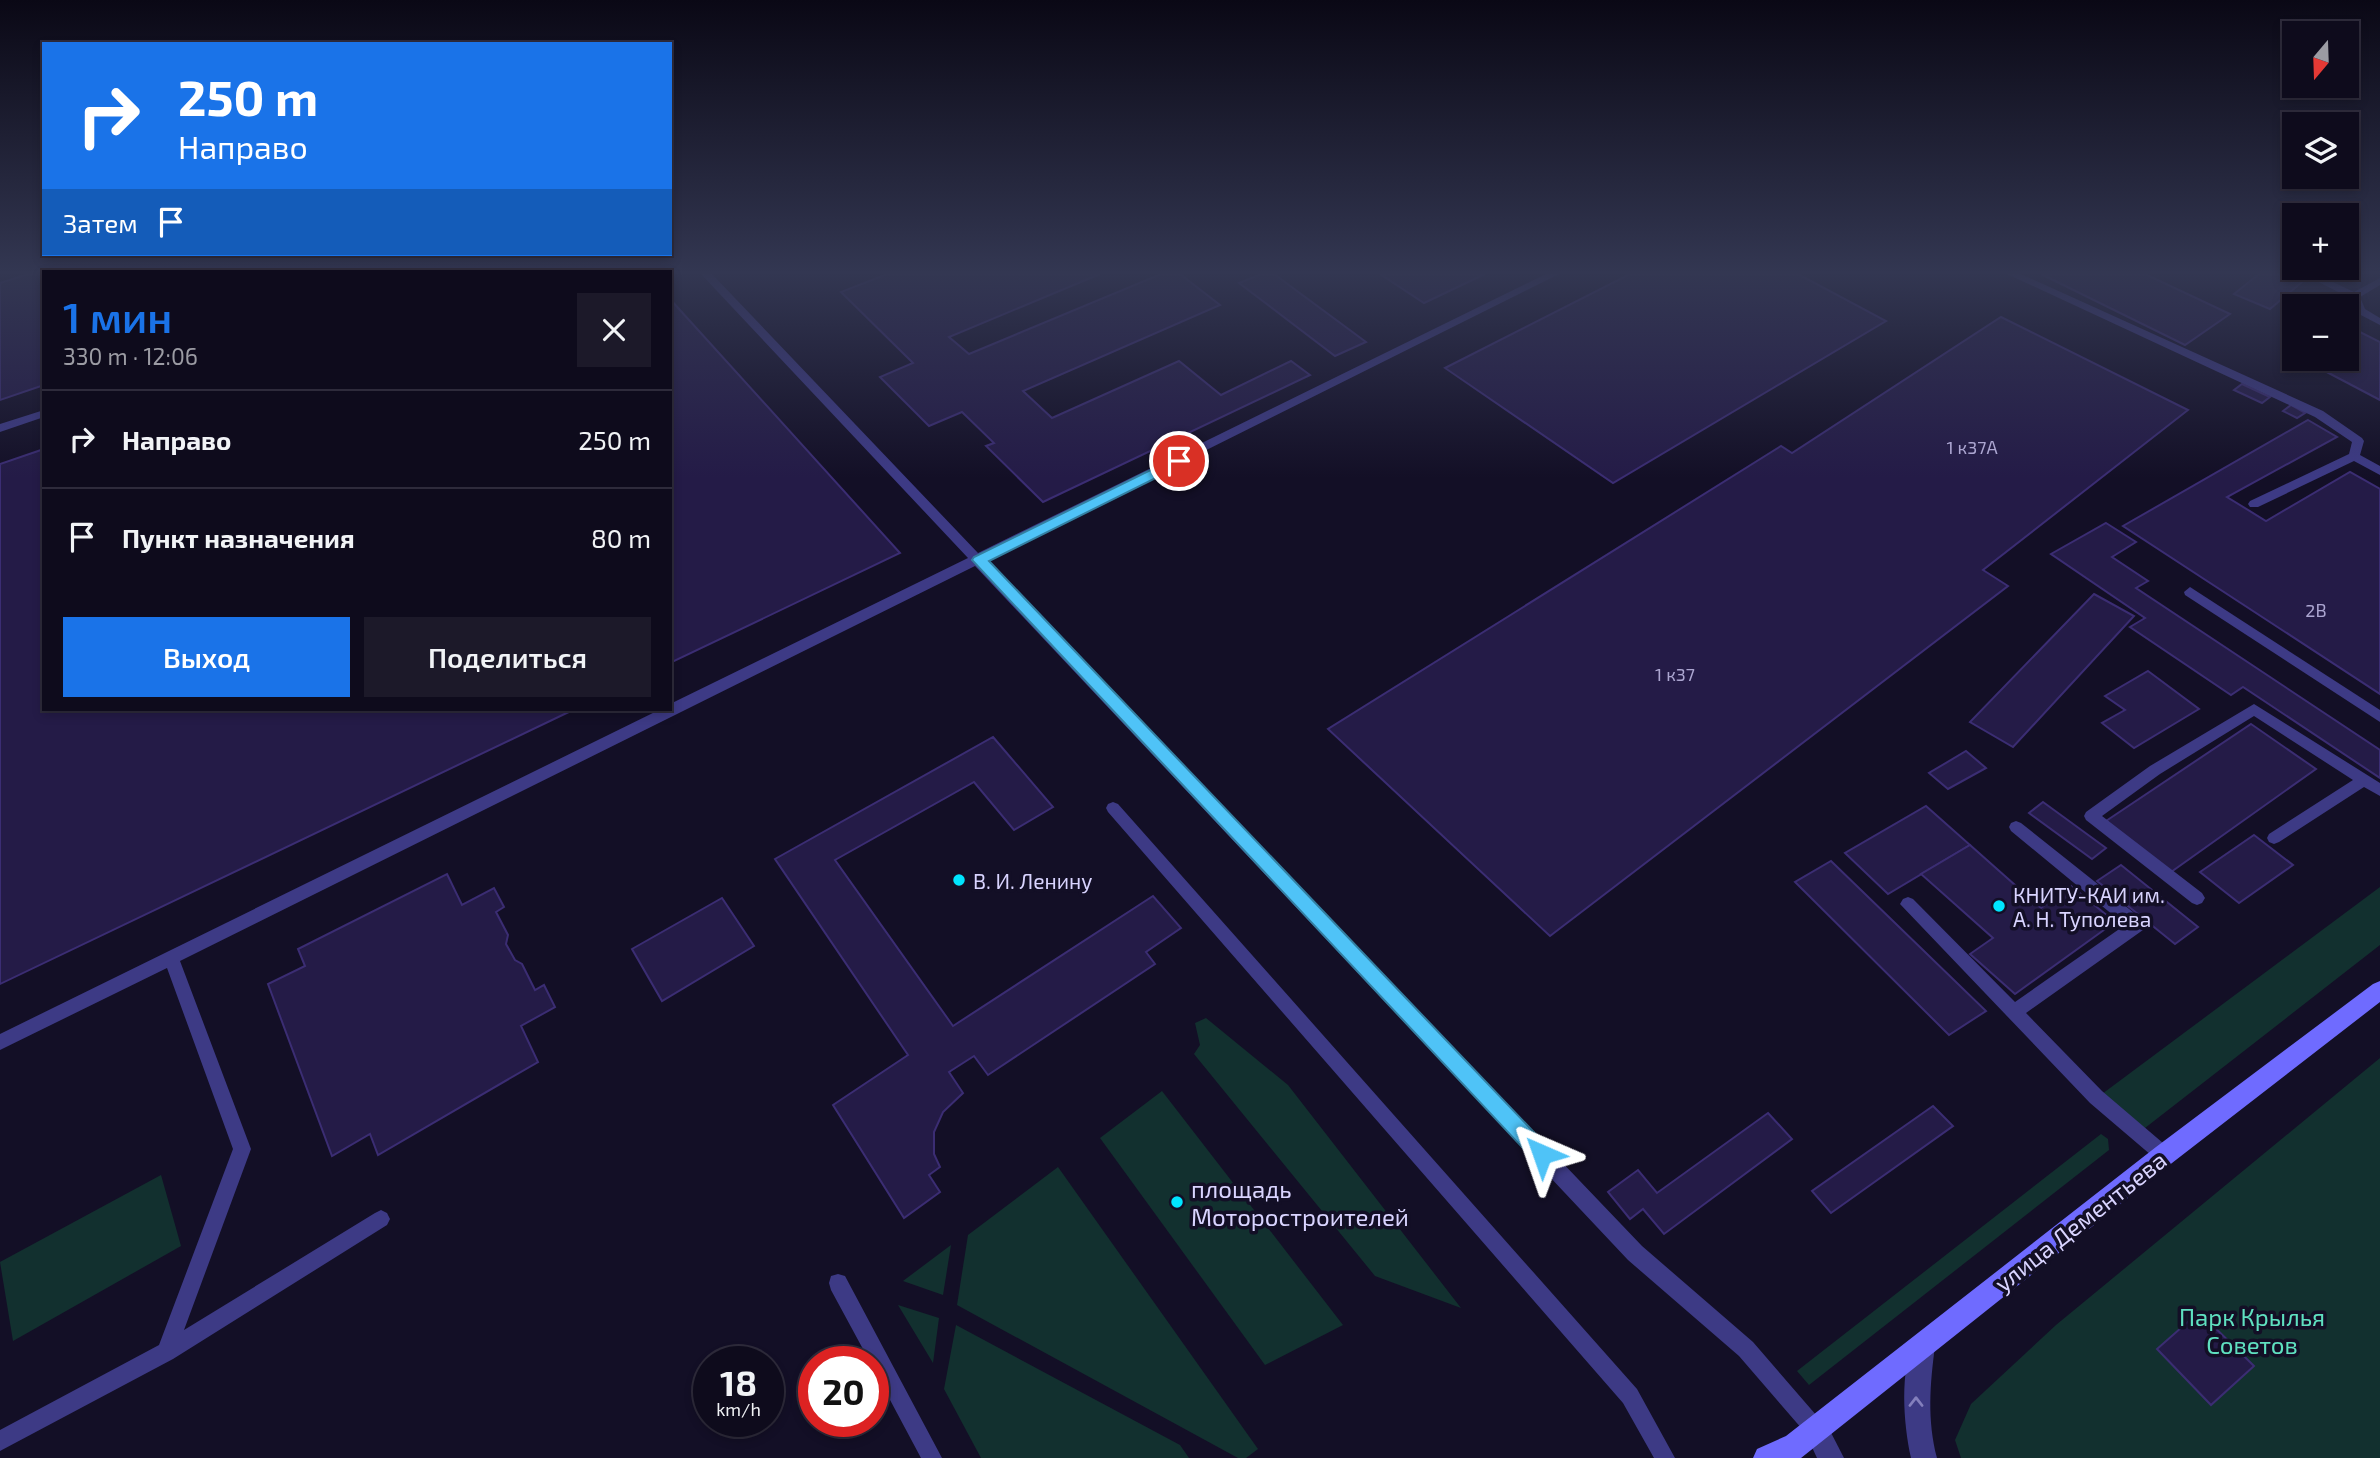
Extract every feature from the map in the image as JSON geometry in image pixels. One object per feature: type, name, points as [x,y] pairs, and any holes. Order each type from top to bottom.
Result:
[{"type":"main road","name":"улица Дементьева","points":[[1766,1458],[1790,1451],[2164,1155],[2380,990]]},
{"type":"street","points":[[1923,1346],[1916,1389],[1916,1426],[1924,1458]]},
{"type":"street","points":[[1816,1430],[1832,1458]]},
{"type":"lane","points":[[771,342],[1625,1243],[1746,1349],[1816,1430]]},
{"type":"lane","points":[[0,1042],[1417,342]]},
{"type":"lane","points":[[2161,342],[2319,414],[2358,441],[2354,456],[2254,504]]},
{"type":"lane","points":[[0,428],[42,414]]},
{"type":"lane","points":[[2354,456],[2380,471]]},
{"type":"lane","points":[[2190,592],[2380,717]]},
{"type":"lane","points":[[2197,898],[2091,816],[2155,769],[2255,709],[2380,790]]},
{"type":"lane","points":[[2274,838],[2364,780]]},
{"type":"lane","points":[[1113,808],[1630,1396],[1665,1458]]},
{"type":"lane","points":[[2012,1013],[2137,925],[2016,827]]},
{"type":"lane","points":[[1908,904],[2096,1097],[2164,1155]]},
{"type":"lane","points":[[166,1352],[242,1149],[171,958]]},
{"type":"lane","points":[[0,1441],[166,1352],[381,1219]]},
{"type":"lane","points":[[838,1283],[932,1458]]},
{"type":"green space","points":[[2380,887],[2380,945],[2145,1128],[2102,1094]]},
{"type":"green space","points":[[1206,1018],[1288,1085],[1461,1308],[1375,1276],[1194,1054],[1200,1045],[1195,1023]]},
{"type":"green space","name":"Парк Крылья Советов","points":[[2380,1058],[2380,1458],[1961,1458],[1955,1440],[1971,1404],[2056,1325]]},
{"type":"green space","points":[[1162,1091],[1343,1325],[1265,1365],[1100,1138]]},
{"type":"green space","points":[[2101,1134],[2108,1139],[2109,1150],[1809,1385],[1797,1371]]},
{"type":"green space","points":[[1058,1167],[1258,1449],[1246,1458],[1238,1458],[957,1305],[968,1235]]},
{"type":"green space","points":[[161,1175],[181,1246],[13,1341],[0,1262]]},
{"type":"green space","points":[[951,1245],[943,1295],[903,1281]]},
{"type":"green space","points":[[898,1305],[939,1318],[933,1363]]},
{"type":"green space","points":[[956,1325],[1180,1445],[1189,1458],[981,1458],[944,1389]]},
{"type":"building","points":[[0,342],[42,342],[42,386],[0,400]]},
{"type":"building","points":[[672,342],[709,342],[900,553],[672,662]]},
{"type":"building","points":[[892,342],[955,342],[969,354],[998,342],[1135,342],[1023,391],[1052,418],[1179,361],[1221,395],[1291,361],[1310,375],[1043,502],[986,446],[994,443],[962,412],[929,426],[880,377],[913,363]]},
{"type":"building","points":[[1317,342],[1366,342],[1335,356]]},
{"type":"building","points":[[1496,342],[1851,342],[1613,483],[1445,368]]},
{"type":"building","points":[[1963,342],[2051,342],[2188,410],[1983,570],[2008,586],[1550,936],[1328,729],[1781,446],[1792,453]]},
{"type":"building","points":[[2359,342],[2380,342],[2380,400],[2325,371],[2359,371]]},
{"type":"building","points":[[2242,384],[2270,397],[2262,403],[2234,390]]},
{"type":"building","points":[[2291,405],[2305,413],[2297,418],[2283,411]]},
{"type":"building","points":[[2308,420],[2337,437],[2227,497],[2266,521],[2350,472],[2380,489],[2380,694],[2123,526]]},
{"type":"building","points":[[42,450],[42,711],[571,711],[0,984],[0,464]]},
{"type":"building","points":[[2106,523],[2136,542],[2112,557],[2148,581],[2136,588],[2380,750],[2380,778],[2243,687],[2231,695],[2130,627],[2145,618],[2051,554]]},
{"type":"building","points":[[2094,594],[2134,616],[2013,747],[1970,722]]},
{"type":"building","points":[[2148,671],[2199,709],[2134,748],[2102,723],[2125,710],[2105,696]]},
{"type":"building","points":[[2251,724],[2316,769],[2171,872],[2106,821]]},
{"type":"building","points":[[993,737],[1053,807],[1014,830],[974,782],[835,860],[953,1026],[1153,896],[1181,928],[1146,952],[1155,964],[988,1075],[974,1056],[949,1072],[963,1093],[943,1112],[934,1132],[934,1154],[940,1167],[929,1175],[940,1192],[904,1218],[833,1105],[908,1055],[775,859]]},
{"type":"building","points":[[1966,751],[1986,768],[1948,789],[1929,773]]},
{"type":"building","points":[[2043,802],[2106,848],[2092,859],[2029,813]]},
{"type":"building","points":[[1926,806],[1970,845],[1888,894],[1845,853]]},
{"type":"building","points":[[2254,835],[2293,865],[2239,903],[2200,872]]},
{"type":"building","points":[[1970,845],[2041,908],[2071,886],[2115,922],[2015,994],[1970,954],[1993,938],[1921,874]]},
{"type":"building","points":[[1831,861],[1986,1011],[1949,1035],[1795,882]]},
{"type":"building","points":[[2121,865],[2198,927],[2175,944],[2097,881]]},
{"type":"building","points":[[447,874],[462,905],[494,888],[504,907],[496,912],[508,935],[506,944],[515,960],[522,964],[535,990],[544,985],[555,1007],[521,1026],[538,1062],[378,1155],[370,1134],[332,1156],[268,984],[305,966],[298,949]]},
{"type":"building","points":[[722,898],[754,946],[662,1001],[632,949]]},
{"type":"building","points":[[1933,1106],[1953,1126],[1831,1213],[1812,1191]]},
{"type":"building","points":[[1768,1113],[1792,1139],[1664,1234],[1643,1209],[1630,1219],[1608,1192],[1638,1170],[1657,1193]]},
{"type":"building","points":[[2199,1312],[2254,1366],[2211,1405],[2157,1349]]},
{"type":"place","name":"В. И. Ленину","points":[[959,880]]},
{"type":"place","name":"КНИТУ-КАИ им. А. Н. Туполева","points":[[1999,906]]},
{"type":"place","name":"площадь Моторостроителей","points":[[1177,1202]]},
{"type":"route","points":[[1179,461],[979,560],[1542,1154]]}]
